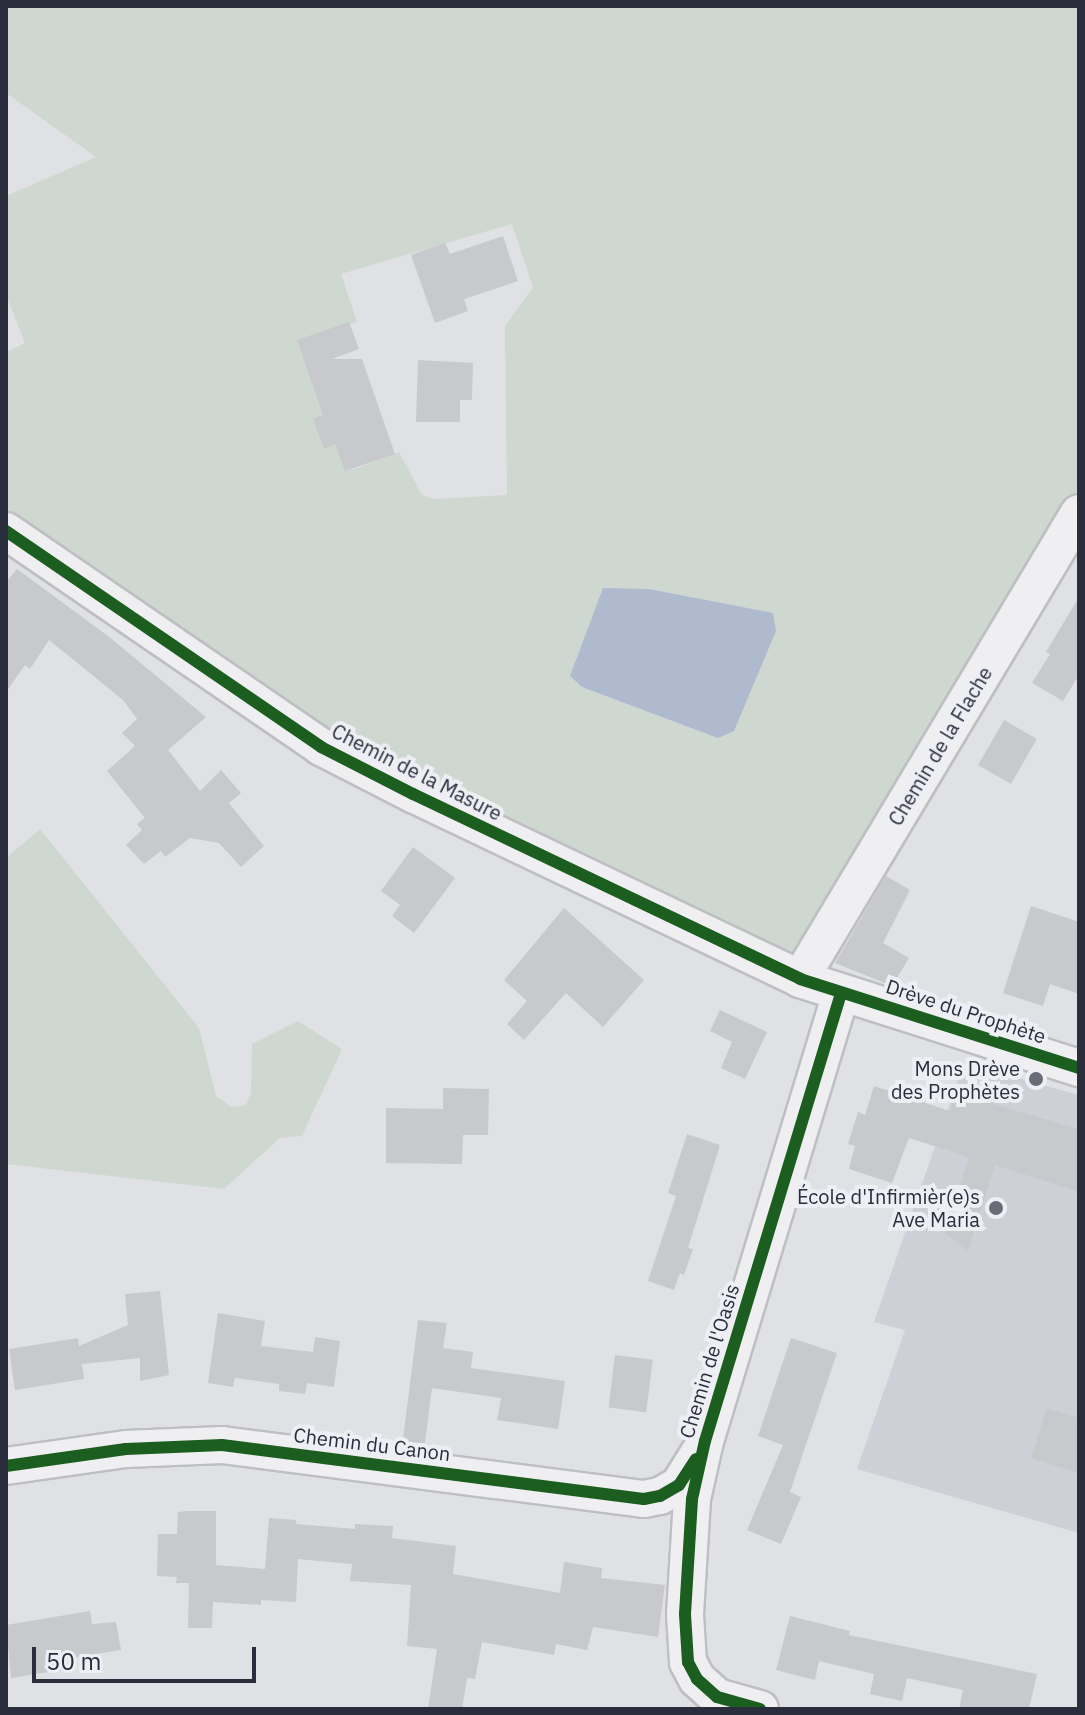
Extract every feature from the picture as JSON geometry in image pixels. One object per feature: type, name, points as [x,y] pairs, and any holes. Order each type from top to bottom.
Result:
[{"type":"street","name":"Chemin de la Flache","points":[[800,979],[1079,513]]},
{"type":"street","name":"Chemin de la Masure","points":[[6,531],[321,747],[645,908],[800,979],[841,993]]},
{"type":"street","name":"Drève du Prophète","points":[[841,993],[1079,1068]]},
{"type":"street","name":"Chemin de l'Oasis","points":[[760,1709],[717,1697],[697,1679],[688,1662],[685,1614],[692,1499],[705,1441],[841,993]]},
{"type":"street","name":"Chemin du Canon","points":[[6,1466],[126,1449],[222,1445],[644,1499],[660,1496],[679,1485],[694,1465],[705,1441]]},
{"type":"shaded area","points":[[6,6],[1079,6],[1079,513],[800,979],[483,827],[6,531],[6,352],[25,343],[6,295],[6,196],[96,157],[6,93]],"holes":[[[512,224],[533,287],[505,326],[507,495],[434,499],[422,495],[399,452],[352,470],[306,341],[357,322],[341,274]]]},
{"type":"shaded area","points":[[40,829],[199,1028],[216,1096],[232,1107],[246,1105],[251,1093],[252,1044],[298,1021],[342,1049],[302,1136],[280,1138],[224,1189],[6,1164],[6,858]]},
{"type":"shaded area","name":"École d'Infirmièr(e)s Ave Maria","points":[[964,1063],[1079,1095],[1079,1533],[857,1469],[905,1330],[874,1322]]},
{"type":"water","points":[[603,588],[649,589],[773,613],[776,631],[734,731],[718,738],[582,687],[570,676]]},
{"type":"building","points":[[503,236],[518,281],[464,299],[468,311],[435,323],[411,255],[445,243],[450,254]]},
{"type":"building","points":[[349,322],[359,349],[332,359],[362,359],[395,454],[345,471],[335,444],[324,449],[313,419],[323,415],[297,340]]},
{"type":"building","points":[[418,360],[473,363],[472,400],[460,400],[460,422],[416,422]]},
{"type":"building","points":[[17,569],[108,636],[206,717],[168,750],[200,791],[221,770],[241,793],[229,803],[264,846],[241,867],[219,843],[190,838],[165,857],[161,851],[144,864],[126,845],[142,830],[137,824],[145,818],[107,771],[135,746],[122,733],[137,719],[123,700],[49,640],[30,669],[25,665],[6,692],[6,582]]},
{"type":"building","points":[[1079,597],[1079,675],[1063,701],[1032,683],[1050,654],[1046,652]]},
{"type":"building","points":[[1004,720],[1037,739],[1011,784],[978,765]]},
{"type":"building","points":[[413,847],[455,878],[414,933],[392,916],[400,905],[381,891]]},
{"type":"building","points":[[886,876],[910,890],[883,943],[909,958],[892,986],[835,963]]},
{"type":"building","points":[[1031,906],[1079,922],[1079,994],[1050,984],[1043,1006],[1003,993]]},
{"type":"building","points":[[564,908],[644,980],[603,1027],[566,993],[524,1040],[507,1024],[527,1001],[504,980]]},
{"type":"building","points":[[720,1010],[767,1032],[745,1079],[721,1068],[732,1042],[710,1031]]},
{"type":"building","points":[[874,1086],[950,1111],[956,1093],[1079,1129],[1079,1192],[995,1165],[968,1251],[945,1233],[969,1157],[909,1138],[892,1183],[849,1169],[855,1146],[848,1144],[858,1112],[865,1115]]},
{"type":"building","points":[[443,1088],[489,1089],[488,1135],[463,1135],[462,1164],[386,1163],[386,1108],[443,1109]]},
{"type":"building","points":[[687,1134],[720,1145],[688,1248],[693,1249],[684,1275],[680,1273],[674,1290],[648,1281],[676,1196],[668,1193]]},
{"type":"building","points":[[160,1291],[169,1375],[140,1381],[140,1358],[82,1364],[84,1379],[15,1390],[9,1349],[78,1338],[79,1346],[128,1325],[125,1294]]},
{"type":"building","points":[[218,1313],[265,1321],[261,1346],[313,1352],[315,1337],[340,1341],[334,1387],[307,1383],[305,1394],[279,1391],[279,1384],[235,1378],[233,1387],[208,1383]]},
{"type":"building","points":[[418,1320],[447,1323],[443,1348],[473,1352],[471,1368],[565,1381],[558,1429],[497,1420],[501,1398],[432,1388],[424,1450],[402,1447]]},
{"type":"building","points":[[791,1338],[837,1353],[790,1492],[801,1497],[781,1544],[747,1530],[783,1445],[758,1436]]},
{"type":"building","points":[[615,1355],[653,1360],[646,1412],[609,1408]]},
{"type":"building","points":[[1047,1408],[1079,1418],[1079,1473],[1031,1458]]},
{"type":"building","points":[[216,1511],[216,1565],[265,1569],[269,1518],[296,1520],[296,1524],[355,1529],[355,1524],[393,1526],[392,1538],[456,1546],[453,1574],[560,1593],[564,1562],[602,1568],[601,1578],[665,1585],[658,1637],[593,1627],[587,1650],[556,1644],[554,1655],[482,1642],[475,1679],[467,1678],[462,1709],[428,1709],[437,1649],[407,1646],[411,1585],[350,1581],[352,1564],[298,1559],[296,1602],[261,1600],[261,1605],[213,1602],[212,1628],[188,1628],[189,1583],[176,1583],[177,1577],[157,1576],[158,1534],[177,1534],[178,1512]]},
{"type":"building","points":[[90,1611],[92,1624],[116,1622],[121,1650],[59,1660],[61,1670],[11,1678],[6,1625]]},
{"type":"building","points":[[790,1616],[850,1631],[849,1635],[1037,1674],[1029,1709],[959,1709],[963,1690],[907,1678],[902,1701],[870,1694],[874,1674],[819,1661],[815,1680],[776,1670]]},
{"type":"cycle path","points":[[6,531],[321,747],[413,794],[800,979],[1079,1068]]},
{"type":"cycle path","points":[[760,1709],[717,1697],[697,1679],[688,1662],[685,1614],[692,1499],[705,1441],[841,993]]},
{"type":"cycle path","points":[[6,1466],[126,1449],[222,1445],[644,1499],[660,1496],[679,1485],[696,1459]]},
{"type":"place","name":"Mons Drève des Prophètes","points":[[1036,1079]]},
{"type":"place","name":"École d'Infirmièr(e)s Ave Maria","points":[[996,1208]]}]
